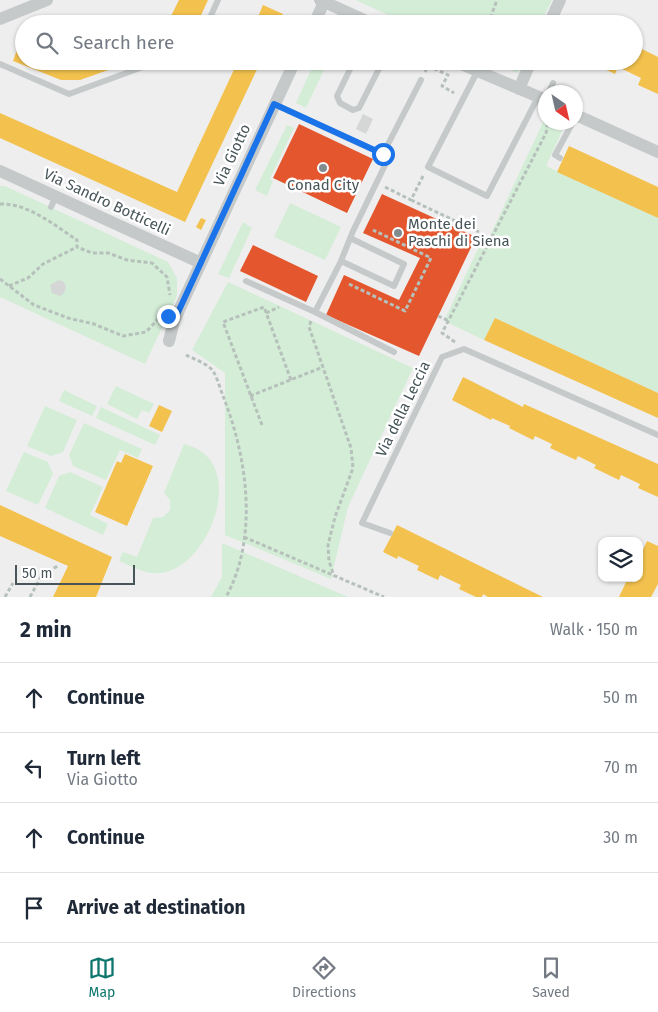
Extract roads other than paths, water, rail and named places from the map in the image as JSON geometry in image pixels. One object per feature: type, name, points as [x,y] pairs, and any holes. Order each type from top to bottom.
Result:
[{"type":"street","points":[[0,18],[28,3],[47,0]]},
{"type":"street","points":[[553,15],[560,0]]},
{"type":"street","points":[[318,15],[323,1],[353,15]]},
{"type":"street","name":"Via Giotto","points":[[169,341],[168,317],[200,263],[291,70]]},
{"type":"street","points":[[473,70],[538,95]]},
{"type":"street","points":[[518,89],[527,70]]},
{"type":"street","points":[[583,121],[658,152]]},
{"type":"street","name":"Via Sandro Botticelli","points":[[0,171],[53,202],[200,263]]},
{"type":"lane","points":[[211,15],[218,0]]},
{"type":"lane","points":[[0,64],[69,94],[134,70]]},
{"type":"lane","points":[[350,70],[337,96],[340,103],[354,110],[359,108],[378,70]]},
{"type":"lane","points":[[477,72],[428,167],[488,196],[538,108]]},
{"type":"lane","points":[[383,154],[421,80]]},
{"type":"lane","points":[[274,104],[389,157],[315,312]]},
{"type":"lane","points":[[560,158],[555,155],[569,130]]},
{"type":"lane","points":[[340,261],[394,286],[404,264],[350,238]]},
{"type":"lane","points":[[246,281],[315,312],[394,352]]},
{"type":"lane","name":"Via della Leccia","points":[[390,533],[362,523],[442,356],[464,349],[658,435]]},
{"type":"place","name":"Conad City","points":[[323,168]]},
{"type":"place","name":"Monte dei Paschi di Siena","points":[[398,233]]}]
